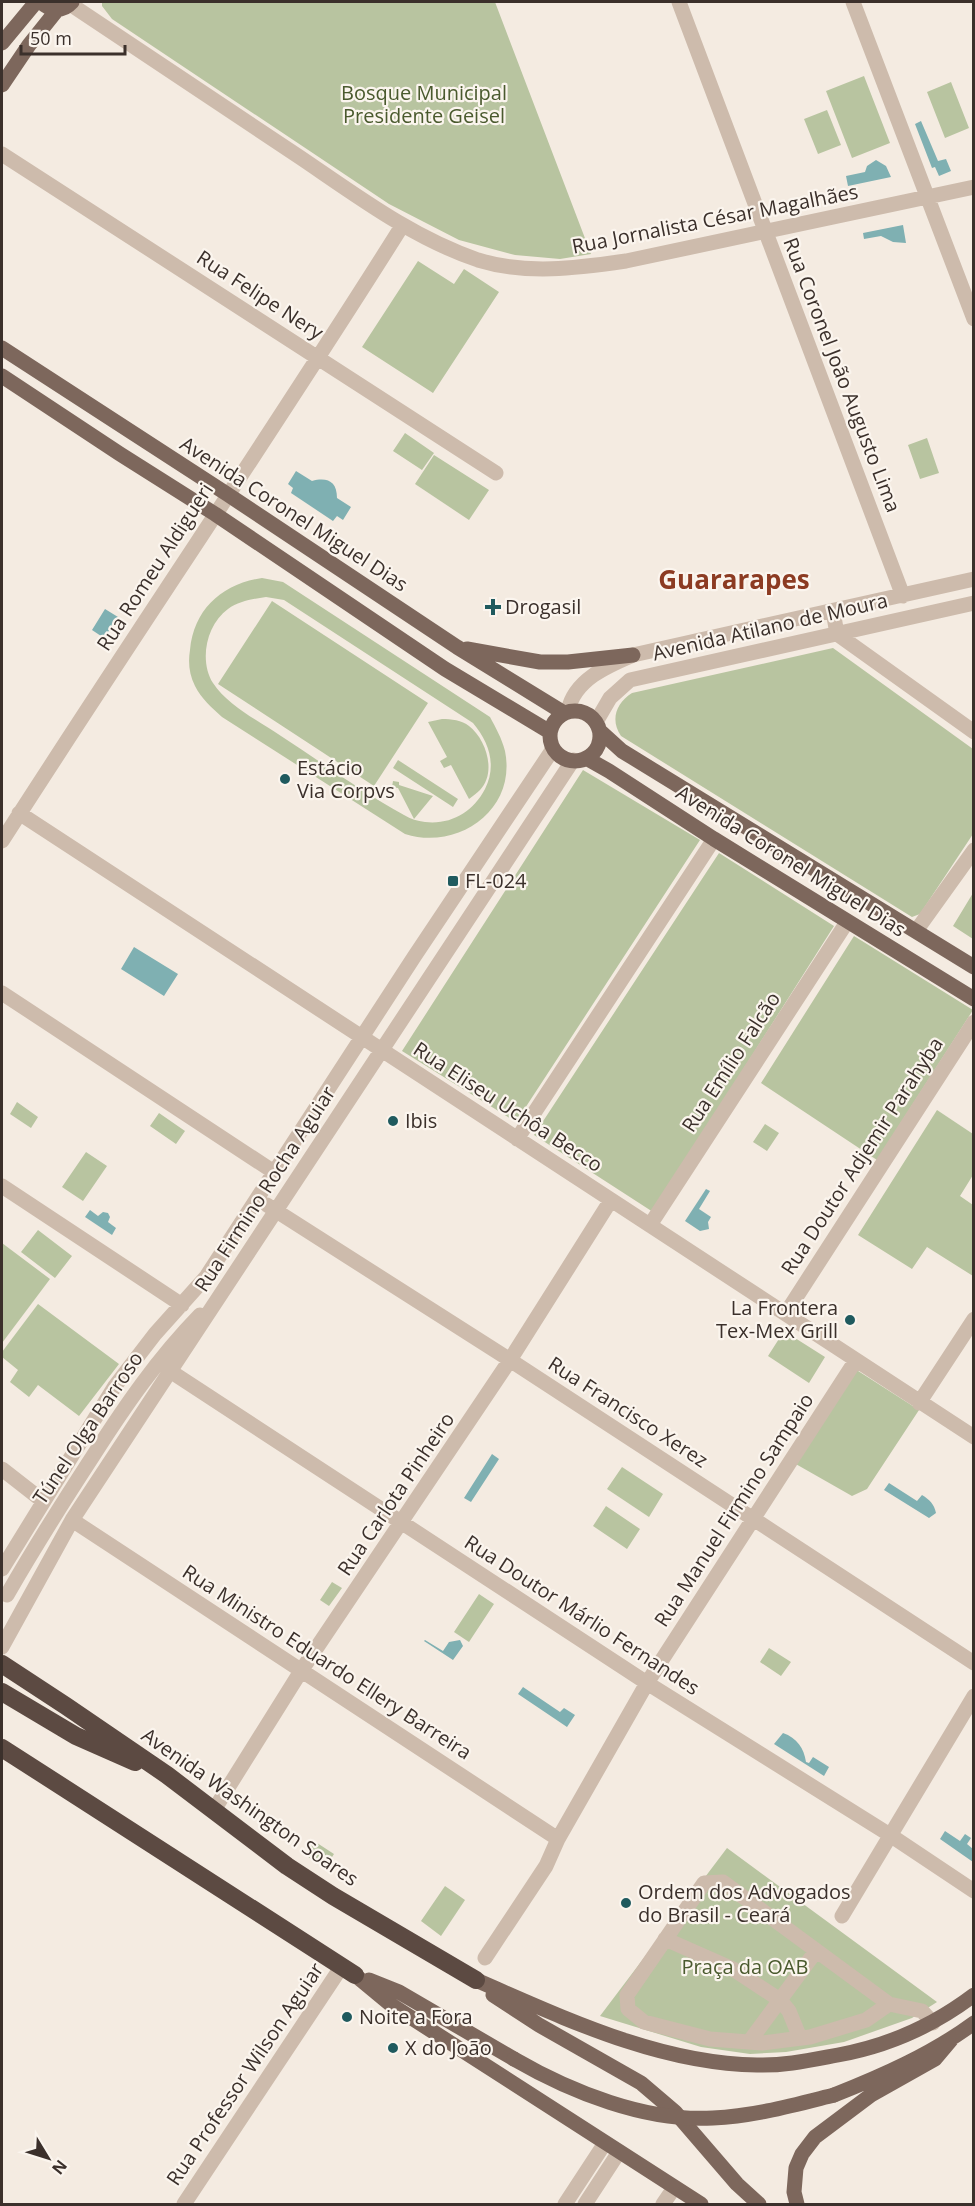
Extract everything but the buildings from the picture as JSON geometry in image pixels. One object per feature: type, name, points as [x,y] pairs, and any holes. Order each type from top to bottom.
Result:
[{"type":"highway","name":"Avenida Washington Soares","points":[[2,1663],[167,1775],[287,1866],[476,1980]]},
{"type":"highway","points":[[2,1692],[76,1736],[167,1775]]},
{"type":"highway","points":[[2,1748],[10,1758],[348,1971]]},
{"type":"main road","points":[[2,43],[36,2]]},
{"type":"main road","points":[[41,2],[46,7],[67,5]]},
{"type":"main road","points":[[2,85],[29,45],[67,5]]},
{"type":"main road","name":"Avenida Coronel Miguel Dias","points":[[2,348],[457,647],[566,712]]},
{"type":"main road","points":[[2,376],[215,514],[445,669],[550,732]]},
{"type":"main road","points":[[69,420],[82,401]]},
{"type":"main road","points":[[457,647],[540,662],[568,662],[633,655]]},
{"type":"main road","points":[[566,712],[585,712],[598,726],[597,747],[580,759],[561,757],[553,749],[550,732],[554,722],[566,712]]},
{"type":"main road","name":"Avenida Coronel Miguel Dias","points":[[598,726],[622,751],[974,967]]},
{"type":"main road","name":"Avenida Coronel Miguel Dias","points":[[580,759],[609,771],[714,839],[974,999]]},
{"type":"main road","points":[[348,1971],[399,1992],[514,2059],[565,2085],[599,2099],[630,2108],[711,2119],[756,2114],[834,2095],[951,2040],[974,2023]]},
{"type":"main road","points":[[348,1971],[390,2004],[701,2205]]},
{"type":"main road","name":"Avenida Washington Soares","points":[[476,1980],[559,2015],[637,2043],[676,2054],[760,2066],[796,2063],[856,2052],[897,2039],[949,2014],[974,1995]]},
{"type":"main road","name":"Avenida Washington Soares","points":[[476,1980],[495,1996],[539,2025],[641,2083],[675,2112],[736,2184],[759,2205]]},
{"type":"main road","points":[[796,2205],[794,2192],[796,2168],[802,2154],[815,2137],[871,2095],[935,2059],[951,2040]]},
{"type":"street","name":"Rua Coronel João Augusto Lima","points":[[679,2],[903,596]]},
{"type":"street","points":[[853,2],[974,319]]},
{"type":"street","name":"Rua Jornalista César Magalhães","points":[[67,5],[402,226],[479,260],[534,269],[569,269],[627,261],[974,187]]},
{"type":"street","name":"Rua Felipe Nery","points":[[2,154],[496,472]]},
{"type":"street","name":"Rua Romeu Aldigueri","points":[[2,841],[227,494],[319,358],[402,226]]},
{"type":"street","name":"Avenida Atilano de Moura","points":[[566,712],[570,702],[583,685],[603,669],[633,655],[974,579]]},
{"type":"street","name":"Avenida Atilano de Moura","points":[[598,726],[610,698],[630,680],[974,603]]},
{"type":"street","points":[[833,611],[837,634],[974,732]]},
{"type":"street","name":"Rua Firmino Rocha Aguiar","points":[[2,1569],[115,1386],[155,1334],[206,1276],[553,749]]},
{"type":"street","name":"Rua Firmino Rocha Aguiar","points":[[2,1647],[33,1587],[72,1520],[205,1321],[275,1210],[580,759]]},
{"type":"street","name":"Rua Eliseu Uchôa Becco","points":[[19,813],[974,1437]]},
{"type":"street","points":[[518,1139],[714,839]]},
{"type":"street","points":[[916,931],[974,850]]},
{"type":"street","name":"Rua Emílio Falcão","points":[[650,1225],[847,922]]},
{"type":"street","points":[[2,993],[274,1172]]},
{"type":"street","name":"Rua Doutor Adjemir Parahyba","points":[[786,1313],[974,1022]]},
{"type":"street","points":[[2,1186],[182,1305]]},
{"type":"street","name":"Rua Francisco Xerez","points":[[257,1199],[510,1360],[974,1664]]},
{"type":"street","name":"Rua Carlota Pinheiro","points":[[213,1810],[301,1671],[510,1360],[611,1200]]},
{"type":"street","name":"Túnel Olga Barroso","points":[[7,1596],[46,1527],[140,1384],[181,1334],[219,1296]]},
{"type":"street","points":[[919,1403],[974,1319]]},
{"type":"street","name":"Rua Manuel Firmino Sampaio","points":[[485,1958],[546,1866],[558,1839],[647,1683],[856,1360]]},
{"type":"street","name":"Rua Doutor Márlio Fernandes","points":[[170,1371],[647,1683],[890,1835],[974,1891]]},
{"type":"street","points":[[2,1469],[43,1500]]},
{"type":"street","name":"Rua Ministro Eduardo Ellery Barreira","points":[[72,1520],[558,1839]]},
{"type":"street","points":[[842,1916],[974,1696]]},
{"type":"street","points":[[889,2004],[866,2020],[800,2038],[762,2043],[710,2039],[644,2022],[628,2009],[627,1995],[704,1883],[723,1882],[889,2004],[922,2012],[933,2023]]},
{"type":"street","points":[[665,1939],[732,1969],[780,2000],[789,2011],[800,2038]]},
{"type":"street","points":[[749,2042],[816,1951]]},
{"type":"street","name":"Rua Professor Wilson Aguiar","points":[[184,2205],[348,1971]]},
{"type":"street","points":[[565,2205],[604,2143]]},
{"type":"street","points":[[585,2205],[619,2152]]},
{"type":"street","points":[[663,2205],[674,2188]]},
{"type":"green space","name":"Bosque Municipal Presidente Geisel","points":[[102,2],[495,2],[591,254],[560,259],[515,255],[459,240],[389,204],[112,19],[102,6]]},
{"type":"green space","points":[[864,76],[890,143],[852,158],[826,91]]},
{"type":"green space","points":[[951,82],[969,128],[945,138],[927,92]]},
{"type":"green space","points":[[827,110],[841,145],[818,154],[804,119]]},
{"type":"green space","points":[[418,261],[454,284],[464,269],[499,292],[433,393],[362,347]]},
{"type":"green space","points":[[405,433],[434,453],[422,470],[393,451]]},
{"type":"green space","points":[[927,438],[939,473],[920,479],[908,445]]},
{"type":"green space","points":[[434,455],[489,490],[469,520],[415,484]]},
{"type":"green space","points":[[262,578],[283,582],[490,717],[504,747],[506,772],[502,791],[493,808],[463,831],[445,837],[425,838],[405,834],[218,714],[200,695],[191,677],[189,659],[193,635],[197,622],[212,601],[234,586]],"holes":[[[266,597],[284,600],[473,723],[487,746],[491,763],[489,780],[485,789],[468,810],[444,821],[425,822],[409,818],[244,713],[219,691],[213,683],[206,664],[207,644],[214,624],[228,609],[241,602]]]},
{"type":"green space","points":[[272,601],[428,703],[374,786],[218,684]]},
{"type":"green space","points":[[833,648],[973,749],[973,834],[920,914],[912,917],[621,736],[616,724],[616,712],[626,697],[632,693]]},
{"type":"green space","points":[[442,719],[456,720],[466,724],[475,732],[484,747],[488,774],[480,790],[469,799],[451,765],[444,768],[440,761],[447,757],[428,722]]},
{"type":"green space","points":[[398,760],[458,799],[453,807],[393,768]]},
{"type":"green space","points":[[583,770],[700,840],[516,1122],[402,1051]]},
{"type":"green space","points":[[393,781],[433,796],[414,819],[398,788],[392,787]]},
{"type":"green space","points":[[719,853],[834,926],[653,1212],[534,1135]]},
{"type":"green space","points":[[973,893],[974,938],[973,939],[953,926]]},
{"type":"green space","points":[[854,936],[973,1010],[877,1160],[761,1083]]},
{"type":"green space","points":[[17,1102],[38,1117],[31,1128],[10,1114]]},
{"type":"green space","points":[[937,1110],[973,1134],[973,1175],[960,1196],[973,1205],[973,1276],[927,1247],[912,1269],[858,1235]]},
{"type":"green space","points":[[159,1113],[185,1131],[176,1144],[150,1126]]},
{"type":"green space","points":[[765,1124],[779,1133],[767,1151],[753,1142]]},
{"type":"green space","points":[[86,1152],[107,1166],[83,1201],[62,1187]]},
{"type":"green space","points":[[38,1230],[72,1256],[55,1278],[21,1252]]},
{"type":"green space","points":[[2,1243],[50,1279],[2,1343]]},
{"type":"green space","points":[[38,1304],[119,1364],[79,1416],[38,1385],[29,1397],[10,1382],[18,1370],[2,1357],[2,1352]]},
{"type":"green space","points":[[784,1331],[825,1357],[809,1383],[768,1356]]},
{"type":"green space","points":[[855,1369],[919,1410],[867,1489],[852,1496],[794,1463]]},
{"type":"green space","points":[[622,1467],[663,1494],[649,1517],[607,1489]]},
{"type":"green space","points":[[606,1506],[640,1529],[627,1549],[593,1526]]},
{"type":"green space","points":[[332,1582],[342,1588],[329,1606],[320,1600]]},
{"type":"green space","points":[[479,1594],[494,1604],[469,1642],[454,1632]]},
{"type":"green space","points":[[769,1648],[791,1662],[781,1676],[760,1662]]},
{"type":"green space","points":[[314,1841],[334,1854],[325,1868],[305,1855]]},
{"type":"green space","name":"Praça da OAB","points":[[727,1848],[937,2002],[912,2018],[844,2042],[786,2052],[750,2054],[701,2047],[600,2016]]},
{"type":"green space","points":[[445,1886],[465,1900],[441,1936],[421,1921]]},
{"type":"water","points":[[921,121],[938,161],[946,159],[951,171],[939,176],[935,167],[932,168],[915,124]]},
{"type":"water","points":[[876,160],[886,166],[891,177],[848,186],[846,176],[865,172],[867,166]]},
{"type":"water","points":[[903,225],[906,243],[893,242],[881,236],[864,239],[863,233]]},
{"type":"water","points":[[296,471],[312,481],[327,480],[333,484],[337,498],[351,507],[343,520],[337,516],[333,521],[291,493],[293,488],[288,484]]},
{"type":"water","points":[[105,609],[118,617],[104,638],[92,630]]},
{"type":"water","points":[[134,947],[178,974],[164,996],[121,969]]},
{"type":"water","points":[[706,1189],[710,1191],[699,1209],[711,1217],[708,1222],[709,1229],[700,1231],[685,1221]]},
{"type":"water","points":[[90,1210],[98,1216],[103,1212],[108,1213],[110,1217],[108,1222],[116,1228],[112,1235],[85,1217]]},
{"type":"water","points":[[492,1454],[499,1459],[471,1502],[464,1498]]},
{"type":"water","points":[[889,1483],[917,1501],[922,1495],[931,1502],[936,1513],[929,1518],[884,1490]]},
{"type":"water","points":[[425,1640],[443,1651],[449,1642],[460,1640],[463,1646],[453,1660]]},
{"type":"water","points":[[523,1687],[560,1712],[564,1708],[575,1715],[567,1727],[518,1694]]},
{"type":"water","points":[[783,1733],[799,1744],[806,1762],[809,1763],[813,1757],[829,1767],[824,1776],[774,1744]]},
{"type":"water","points":[[945,1831],[960,1841],[965,1834],[971,1838],[967,1844],[973,1849],[973,1862],[940,1839]]},
{"type":"place","name":"Drogasil","points":[[493,607]]},
{"type":"place","name":"Estácio Via Corpvs","points":[[285,779]]},
{"type":"place","name":"FL-024","points":[[453,881]]},
{"type":"place","name":"Ibis","points":[[393,1121]]},
{"type":"place","name":"La Frontera Tex-Mex Grill","points":[[850,1320]]},
{"type":"place","name":"Ordem dos Advogados do Brasil - Ceará","points":[[626,1903]]},
{"type":"place","name":"Noite a Fora","points":[[347,2017]]},
{"type":"place","name":"X do João","points":[[393,2048]]},
{"type":"district","name":"Guararapes","points":[[734,580]]}]
